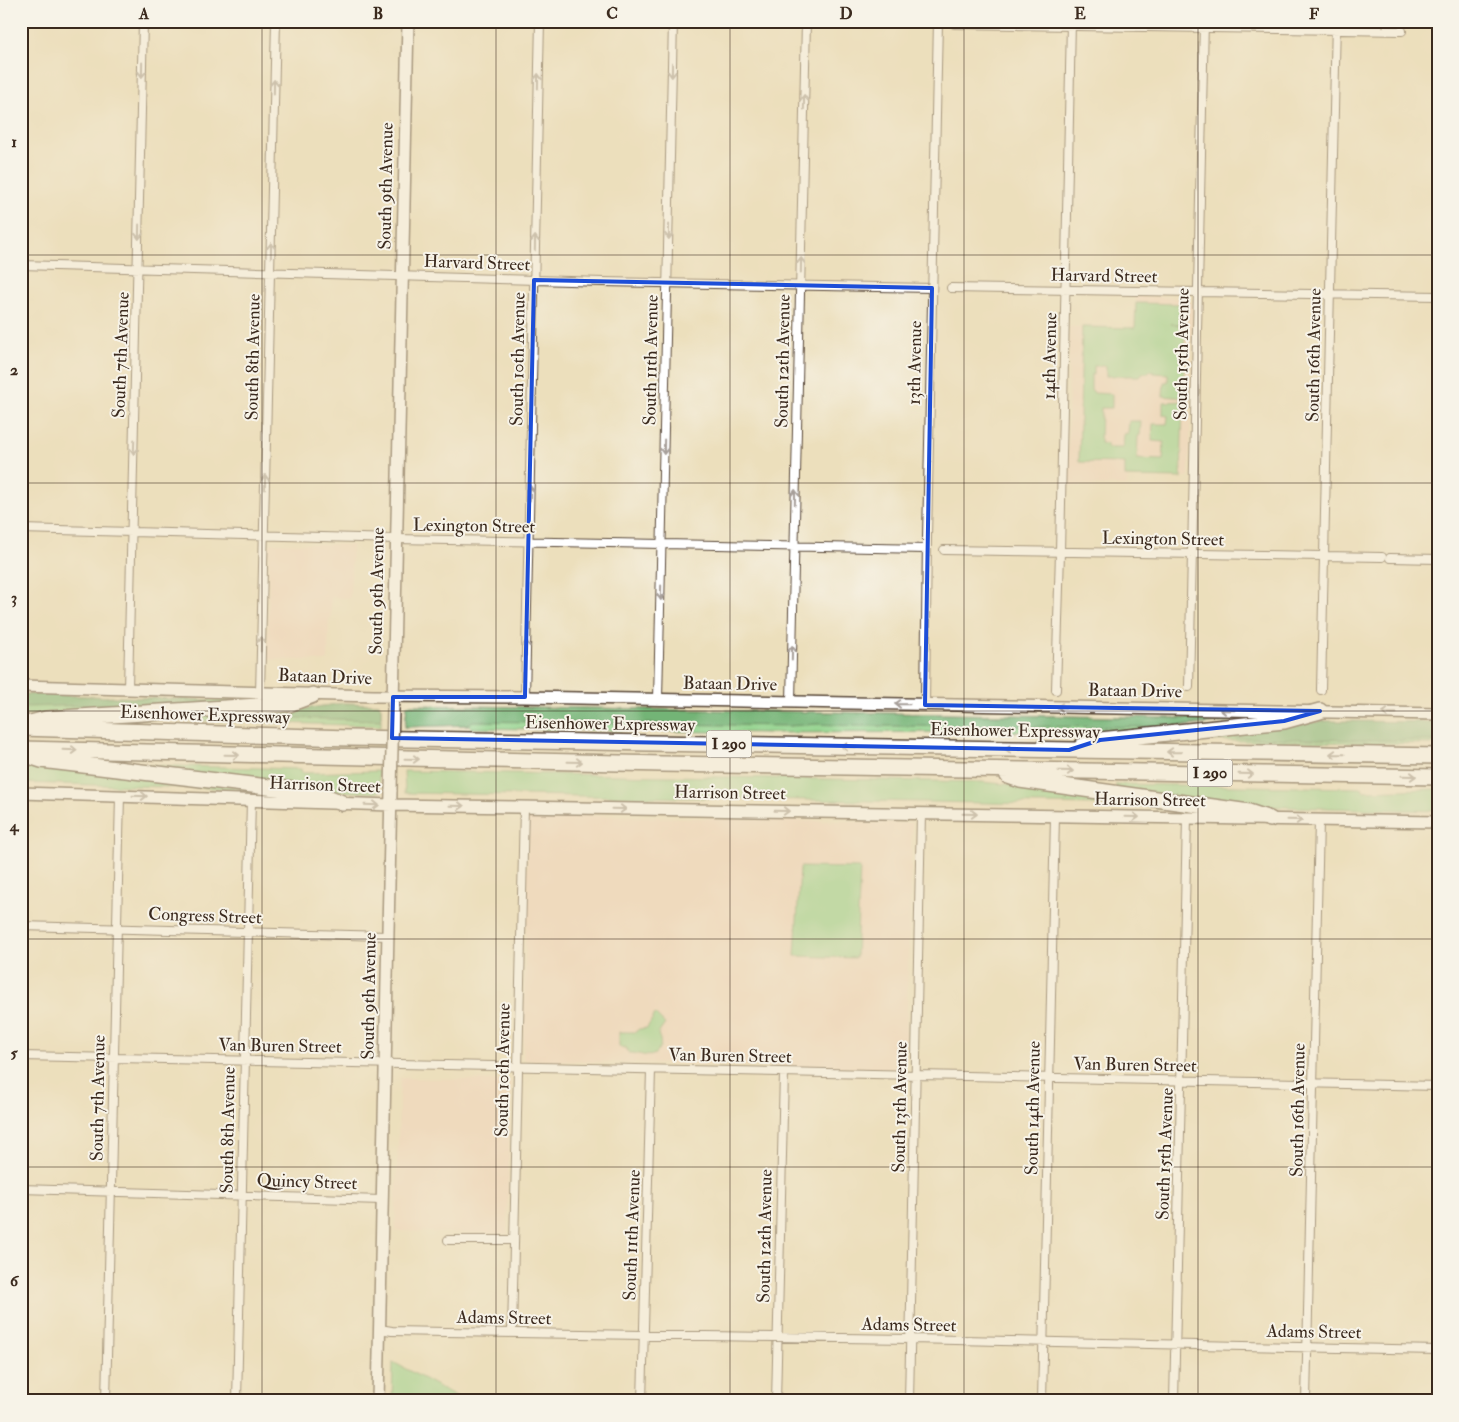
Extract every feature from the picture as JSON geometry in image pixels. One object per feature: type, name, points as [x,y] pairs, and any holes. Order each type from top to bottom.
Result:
[{"type":"highway","points":[[21,727],[46,718],[289,704],[313,695]]},
{"type":"highway","points":[[1069,750],[1100,740],[1284,721],[1320,711]]},
{"type":"highway","name":"Eisenhower Expressway","points":[[21,727],[349,738],[1438,756]]},
{"type":"highway","name":"I 290","points":[[21,749],[364,758],[1438,777]]},
{"type":"highway","points":[[21,754],[41,760],[293,790],[324,796],[342,803]]},
{"type":"highway","points":[[982,769],[1020,780],[1249,812],[1270,820]]},
{"type":"street","name":"South 7th Avenue","points":[[128,689],[143,21]]},
{"type":"street","name":"South 8th Avenue","points":[[260,693],[276,21]]},
{"type":"street","name":"South 9th Avenue","points":[[378,1401],[408,21]]},
{"type":"street","name":"South 10th Avenue","points":[[525,697],[540,21]]},
{"type":"street","name":"South 11th Avenue","points":[[658,700],[673,21]]},
{"type":"street","name":"South 12th Avenue","points":[[791,702],[806,21]]},
{"type":"street","points":[[819,21],[938,22]]},
{"type":"street","name":"South 16th Avenue","points":[[1321,690],[1336,21]]},
{"type":"street","name":"13th Avenue","points":[[925,705],[938,22]]},
{"type":"street","points":[[954,24],[1204,25],[1402,32]]},
{"type":"street","name":"14th Avenue","points":[[1056,690],[1071,24]]},
{"type":"street","name":"South 15th Avenue","points":[[1189,687],[1204,25]]},
{"type":"street","name":"Harvard Street","points":[[21,265],[534,280],[932,288]]},
{"type":"street","name":"Harvard Street","points":[[951,288],[1438,296]]},
{"type":"street","name":"Lexington Street","points":[[21,529],[396,540],[927,550]]},
{"type":"street","name":"Lexington Street","points":[[944,550],[1438,559]]},
{"type":"street","name":"Bataan Drive","points":[[21,686],[313,695],[393,702],[525,697],[1438,714]]},
{"type":"street","name":"Harrison Street","points":[[21,793],[391,805],[1438,822]]},
{"type":"street","name":"South 7th Avenue","points":[[106,1401],[120,795]]},
{"type":"street","name":"South 8th Avenue","points":[[237,1401],[251,800]]},
{"type":"street","name":"South 10th Avenue","points":[[512,1333],[524,807]]},
{"type":"street","name":"South 13th Avenue","points":[[909,1401],[921,813]]},
{"type":"street","name":"South 14th Avenue","points":[[1042,1401],[1055,816]]},
{"type":"street","name":"South 15th Avenue","points":[[1174,1401],[1187,818]]},
{"type":"street","name":"South 16th Avenue","points":[[1306,1401],[1319,820]]},
{"type":"street","name":"Congress Street","points":[[21,926],[388,936]]},
{"type":"street","name":"Van Buren Street","points":[[21,1056],[1438,1086]]},
{"type":"street","name":"South 11th Avenue","points":[[642,1401],[651,1070]]},
{"type":"street","name":"South 12th Avenue","points":[[776,1401],[784,1072]]},
{"type":"street","name":"Quincy Street","points":[[21,1189],[382,1200]]},
{"type":"street","points":[[448,1240],[514,1240]]},
{"type":"street","name":"Adams Street","points":[[380,1329],[392,1331],[1438,1350]]},
{"type":"highlighted area","points":[[534,280],[932,288],[925,705],[1320,711],[1284,721],[1100,740],[1069,750],[392,738],[393,697],[525,697]]},
{"type":"shaded area","points":[[1136,296],[1186,298],[1193,304],[1189,477],[1128,477],[1127,486],[1068,485],[1069,327],[1134,328]]},
{"type":"shaded area","points":[[271,543],[352,545],[350,598],[331,597],[328,659],[326,661],[267,659],[269,549]]},
{"type":"shaded area","points":[[528,814],[912,823],[905,1070],[523,1060]]},
{"type":"shaded area","points":[[400,1078],[511,1081],[507,1234],[395,1231]]},
{"type":"green space","points":[[1136,303],[1185,304],[1185,311],[1183,313],[1185,314],[1185,324],[1171,324],[1185,325],[1183,398],[1163,396],[1164,382],[1168,382],[1168,374],[1149,371],[1149,373],[1142,373],[1141,376],[1106,376],[1106,366],[1094,366],[1094,374],[1091,375],[1091,390],[1094,393],[1112,394],[1112,408],[1101,408],[1100,443],[1107,444],[1107,448],[1123,448],[1124,434],[1128,433],[1129,421],[1141,421],[1137,459],[1163,460],[1164,442],[1152,441],[1153,424],[1167,424],[1168,416],[1163,415],[1163,402],[1183,401],[1181,478],[1125,477],[1125,463],[1079,462],[1082,327],[1135,328]]},
{"type":"green space","points":[[21,694],[252,701],[252,698],[288,699],[266,702],[21,715]]},
{"type":"green space","points":[[21,694],[210,700],[206,702],[21,707]]},
{"type":"green space","points":[[343,703],[379,704],[381,708],[381,726],[135,719],[290,711]]},
{"type":"green space","points":[[343,703],[379,704],[381,720],[237,717],[233,714],[290,711]]},
{"type":"green space","points":[[407,705],[1252,719],[1253,716],[1282,716],[1142,731],[770,733],[471,728],[470,725],[405,727]]},
{"type":"green space","points":[[407,705],[1223,719],[1220,722],[1165,727],[856,726],[818,724],[789,726],[473,721],[467,725],[405,727]]},
{"type":"green space","points":[[1325,721],[1438,722],[1438,744],[1173,740],[1293,727]]},
{"type":"green space","points":[[1325,721],[1438,722],[1438,741],[1235,738],[1232,733]]},
{"type":"green space","points":[[21,762],[284,793],[245,792],[245,789],[21,783]]},
{"type":"green space","points":[[146,765],[301,769],[302,773],[379,771],[379,792],[332,791],[146,768]]},
{"type":"green space","points":[[404,771],[982,782],[1037,787],[1203,810],[1156,809],[1155,806],[405,793]]},
{"type":"green space","points":[[1116,784],[1362,788],[1363,791],[1438,789],[1438,811],[1249,806],[1116,789]]},
{"type":"green space","points":[[800,867],[860,868],[856,958],[795,956]]},
{"type":"green space","points":[[655,1014],[665,1024],[658,1034],[660,1045],[656,1053],[646,1056],[629,1053],[626,1048],[619,1047],[619,1032],[635,1032],[639,1029],[647,1028]]},
{"type":"green space","points":[[393,1362],[465,1401],[392,1401]]}]
